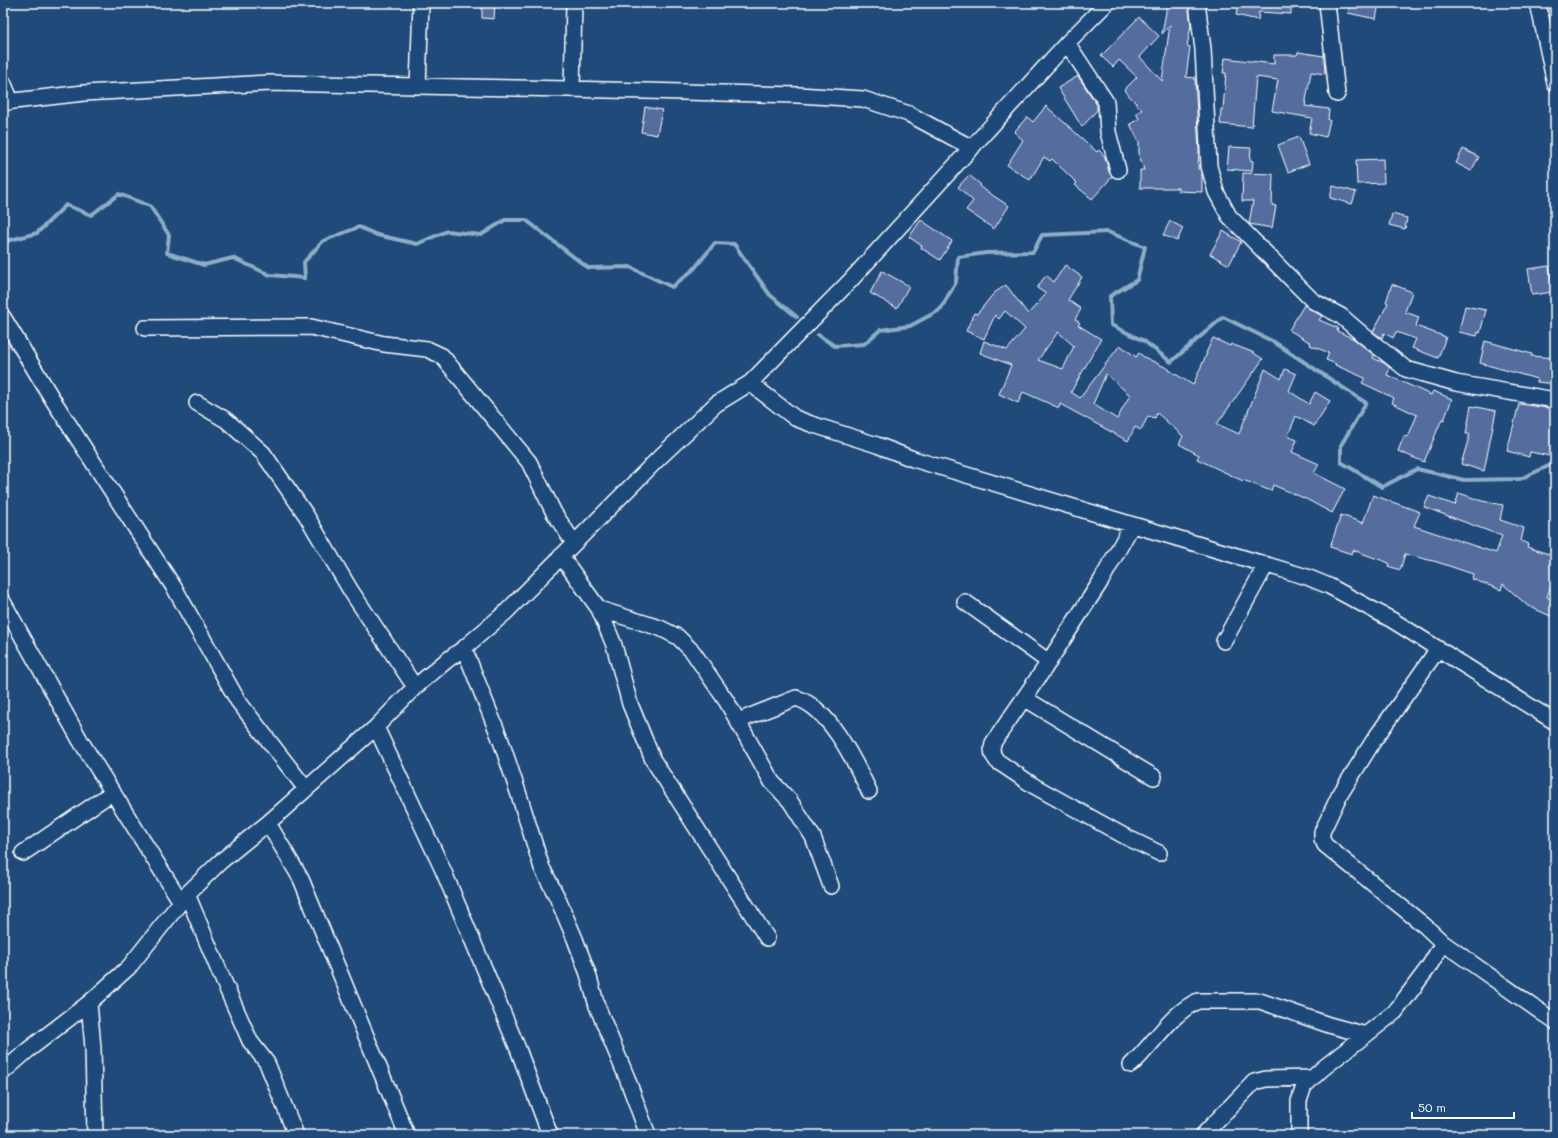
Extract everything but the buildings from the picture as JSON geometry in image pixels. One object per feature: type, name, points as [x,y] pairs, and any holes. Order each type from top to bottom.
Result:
[{"type":"street","points":[[418,86],[421,3]]},
{"type":"street","points":[[572,89],[574,3]]},
{"type":"street","points":[[3,1072],[28,1050],[89,1003],[129,967],[184,898],[220,862],[268,823],[376,728],[415,687],[506,612],[660,457],[716,404],[750,383],[849,282],[1067,43],[1107,3]]},
{"type":"street","points":[[1197,3],[1203,49],[1209,166],[1216,192],[1229,216],[1313,301],[1341,316],[1406,369],[1456,383],[1555,400]]},
{"type":"street","points":[[1327,3],[1336,94]]},
{"type":"street","points":[[1538,3],[1555,84]]},
{"type":"street","points":[[1067,43],[1106,102],[1108,132],[1118,170]]},
{"type":"street","points":[[3,82],[7,102],[84,93],[270,83],[572,89],[790,95],[863,99],[909,114],[972,148]]},
{"type":"street","points":[[3,317],[53,400],[175,589],[238,701],[306,789]]},
{"type":"street","points":[[145,328],[311,327],[384,344],[427,349],[442,356],[529,462],[554,512],[574,543]]},
{"type":"street","points":[[750,383],[795,418],[811,424],[877,445],[913,459],[1307,577],[1329,586],[1392,620],[1555,722]]},
{"type":"street","points":[[197,403],[226,420],[262,453],[306,515],[351,591],[415,687]]},
{"type":"street","points":[[1132,525],[1100,581],[1049,662],[993,743],[992,748],[993,755],[997,761],[1034,786],[1126,837],[1160,853]]},
{"type":"street","points":[[562,556],[599,609],[614,645],[630,704],[653,760],[767,938]]},
{"type":"street","points":[[1224,641],[1266,565]]},
{"type":"street","points":[[3,602],[80,740],[184,898],[250,1041],[267,1063],[296,1135]]},
{"type":"street","points":[[964,602],[1049,662]]},
{"type":"street","points":[[599,609],[660,628],[678,637],[693,652],[727,702],[772,782],[790,801],[813,837],[831,886]]},
{"type":"street","points":[[464,648],[503,748],[542,868],[558,897],[575,939],[588,974],[597,1006],[627,1078],[648,1135]]},
{"type":"street","points":[[1438,648],[1374,740],[1339,796],[1322,832],[1322,839],[1325,845],[1425,926],[1443,943],[1555,1022]]},
{"type":"street","points":[[738,721],[796,698],[805,700],[818,710],[846,746],[869,790]]},
{"type":"street","points":[[1024,698],[1154,777]]},
{"type":"street","points":[[376,728],[443,870],[518,1049],[550,1135]]},
{"type":"street","points":[[23,853],[113,792]]},
{"type":"street","points":[[268,823],[301,879],[407,1135]]},
{"type":"street","points":[[1299,1135],[1299,1101],[1304,1086],[1322,1069],[1395,1012],[1428,968],[1443,943]]},
{"type":"street","points":[[1131,1065],[1142,1055],[1179,1012],[1188,1005],[1198,1001],[1260,1001],[1329,1025],[1366,1035]]},
{"type":"street","points":[[89,1003],[93,1048],[95,1135]]},
{"type":"street","points":[[1203,1135],[1254,1082],[1266,1079],[1312,1078]]},
{"type":"waterway","points":[[3,242],[37,233],[66,205],[91,215],[119,194],[150,206],[169,235],[167,253],[204,265],[233,258],[270,275],[305,278],[304,262],[323,241],[359,227],[377,235],[417,244],[447,231],[481,235],[505,220],[526,220],[588,268],[630,267],[672,287],[694,269],[715,243],[734,244],[770,295],[797,317]]},
{"type":"waterway","points":[[818,335],[835,346],[864,344],[880,330],[910,326],[940,310],[956,282],[958,257],[986,253],[1033,252],[1042,235],[1108,232],[1145,247],[1137,280],[1110,296],[1111,325],[1144,341],[1171,362],[1223,317],[1274,342],[1366,403],[1341,445],[1341,462],[1382,487],[1417,469],[1464,480],[1520,479],[1555,463]]}]
